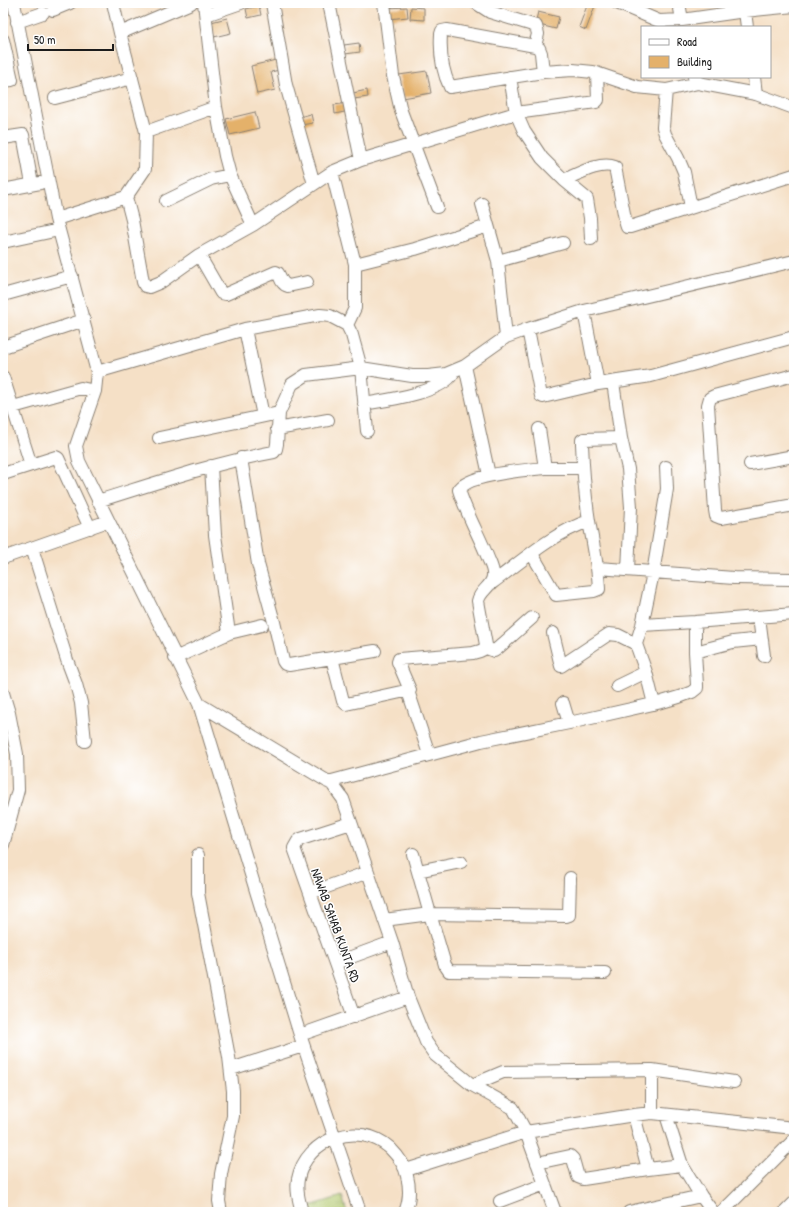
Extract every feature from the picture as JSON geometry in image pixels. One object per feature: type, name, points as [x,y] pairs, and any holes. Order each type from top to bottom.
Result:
[{"type":"street","points":[[14,3],[57,225],[97,372],[95,390],[76,446],[79,462],[199,704],[302,1040],[360,1212]]},
{"type":"street","points":[[17,22],[70,3]]},
{"type":"street","points":[[3,242],[57,225],[126,197],[145,169],[146,132],[113,3]]},
{"type":"street","points":[[120,33],[192,3]]},
{"type":"street","points":[[241,3],[205,9],[216,107],[225,156],[230,175],[253,225]]},
{"type":"street","points":[[272,3],[286,85],[314,184]]},
{"type":"street","points":[[329,3],[361,160]]},
{"type":"street","points":[[384,3],[393,76],[401,111],[412,144],[437,207]]},
{"type":"street","points":[[476,3],[490,12],[536,26],[538,34],[536,46]]},
{"type":"street","points":[[617,3],[661,24],[744,7],[794,6]]},
{"type":"street","points":[[679,3],[682,20]]},
{"type":"street","points":[[744,7],[747,26]]},
{"type":"street","points":[[543,72],[542,52],[536,46],[442,30],[440,40],[445,75],[450,87],[543,72],[573,70],[597,73],[637,87],[666,90],[696,80],[756,94],[794,108]]},
{"type":"street","points":[[3,40],[12,80],[3,81]]},
{"type":"street","points":[[126,197],[132,220],[142,282],[147,287],[152,286],[253,225],[332,172],[361,160],[516,113],[596,102],[598,100],[597,73]]},
{"type":"street","points":[[510,77],[516,113],[524,131],[542,158],[564,180],[587,199],[591,239]]},
{"type":"street","points":[[55,98],[132,78]]},
{"type":"street","points":[[754,78],[756,94]]},
{"type":"street","points":[[666,90],[663,127],[664,134],[678,158],[684,172],[691,207]]},
{"type":"street","points":[[146,132],[216,107]]},
{"type":"street","points":[[3,138],[23,135],[32,184]]},
{"type":"street","points":[[564,180],[592,167],[611,165],[615,167],[627,227],[630,227],[794,175]]},
{"type":"street","points":[[332,172],[355,264],[356,308],[347,325]]},
{"type":"street","points":[[166,201],[211,179],[230,175]]},
{"type":"street","points":[[3,190],[49,181]]},
{"type":"street","points":[[482,204],[498,261],[506,337]]},
{"type":"street","points":[[355,264],[415,249],[488,226]]},
{"type":"street","points":[[498,261],[563,243]]},
{"type":"street","points":[[200,256],[221,293],[226,294],[276,272],[283,283],[288,286],[307,282]]},
{"type":"street","points":[[98,501],[211,466],[241,458],[274,452],[277,444],[279,413],[292,384],[306,375],[361,368],[420,376],[446,374],[460,368],[506,337],[528,329],[584,311],[794,261]]},
{"type":"street","points":[[3,295],[72,276]]},
{"type":"street","points":[[584,311],[598,384]]},
{"type":"street","points":[[97,372],[245,329],[320,315],[330,316],[347,325],[352,335],[361,368],[367,431]]},
{"type":"street","points":[[3,347],[84,320]]},
{"type":"street","points":[[245,329],[263,416]]},
{"type":"street","points":[[528,329],[541,396],[543,398],[598,384],[651,376],[794,337]]},
{"type":"street","points":[[364,404],[404,396],[439,385],[450,378],[460,368]]},
{"type":"street","points":[[460,368],[489,475]]},
{"type":"street","points":[[794,375],[714,396],[710,398],[708,405],[716,516],[721,518],[794,505]]},
{"type":"street","points":[[3,377],[31,465]]},
{"type":"street","points":[[614,382],[621,438],[628,469],[631,507],[628,570]]},
{"type":"street","points":[[13,407],[81,388],[95,390]]},
{"type":"street","points":[[159,438],[279,413]]},
{"type":"street","points":[[278,429],[328,420]]},
{"type":"street","points":[[539,429],[545,468]]},
{"type":"street","points":[[532,554],[554,594],[597,591],[599,589],[598,568],[589,522],[583,468],[582,440],[621,438]]},
{"type":"street","points":[[750,464],[794,456]]},
{"type":"street","points":[[3,474],[53,457],[58,458],[90,528]]},
{"type":"street","points":[[241,458],[258,564],[285,664],[289,665],[375,651]]},
{"type":"street","points":[[211,466],[215,535],[228,633]]},
{"type":"street","points":[[654,704],[646,672],[636,644],[642,625],[653,573],[667,489],[666,467]]},
{"type":"street","points":[[492,583],[492,570],[465,506],[460,490],[461,486],[489,475],[545,468],[583,468]]},
{"type":"street","points":[[3,558],[108,522]]},
{"type":"street","points":[[486,648],[478,601],[479,596],[492,583],[532,554],[574,527],[589,522]]},
{"type":"street","points":[[32,548],[76,684],[81,703],[86,741]]},
{"type":"street","points":[[598,568],[734,578],[794,579]]},
{"type":"street","points":[[642,625],[794,614]]},
{"type":"street","points":[[759,617],[764,656]]},
{"type":"street","points":[[428,754],[408,690],[410,690],[409,686],[398,660],[473,653],[486,648],[494,651],[532,618]]},
{"type":"street","points":[[328,782],[428,754],[481,741],[654,704],[692,692],[697,688],[695,622]]},
{"type":"street","points":[[175,658],[228,633],[262,625]]},
{"type":"street","points":[[552,633],[561,666],[609,634],[618,635],[636,644]]},
{"type":"street","points":[[695,652],[733,642],[762,639]]},
{"type":"street","points":[[332,658],[344,703],[408,690]]},
{"type":"street","points":[[617,686],[646,672]]},
{"type":"street","points":[[3,693],[9,713],[17,754],[18,790],[3,845]]},
{"type":"street","points":[[563,702],[569,723]]},
{"type":"street","points":[[199,704],[332,784],[338,790],[343,799],[392,942],[408,997],[426,1042],[435,1055],[472,1085],[508,1104],[518,1114],[555,1212]]},
{"type":"street","name":"NAWAB SAHAB KUNTA RD","points":[[351,823],[302,839],[298,841],[294,848],[354,1017]]},
{"type":"street","points":[[413,854],[445,965],[449,971],[605,973]]},
{"type":"street","points":[[198,855],[198,893],[231,1069],[233,1091],[233,1116],[221,1174],[219,1201],[221,1212]]},
{"type":"street","points":[[418,871],[462,862]]},
{"type":"street","points":[[310,893],[368,872]]},
{"type":"street","points":[[384,920],[430,914],[566,916],[569,915],[570,878]]},
{"type":"street","points":[[335,963],[392,942]]},
{"type":"street","points":[[231,1069],[354,1017],[408,997]]},
{"type":"street","points":[[472,1085],[503,1072],[652,1070],[734,1082]]},
{"type":"street","points":[[652,1070],[652,1113]]},
{"type":"street","points":[[406,1170],[526,1132],[652,1113],[794,1128]]},
{"type":"street","points":[[634,1115],[648,1169]]},
{"type":"street","points":[[666,1115],[682,1166],[713,1212]]},
{"type":"street","points":[[302,1212],[298,1198],[298,1178],[305,1160],[318,1146],[335,1137],[352,1134],[369,1136],[385,1143],[397,1155],[406,1170],[410,1188],[408,1206],[405,1212]]},
{"type":"street","points":[[722,1212],[794,1140]]},
{"type":"street","points":[[537,1163],[570,1156],[573,1159],[578,1177],[583,1179],[648,1169],[682,1166]]},
{"type":"street","points":[[500,1201],[545,1184]]},
{"type":"street","points":[[629,1212],[701,1196]]},
{"type":"street","points":[[785,1212],[794,1203]]},
{"type":"green space","points":[[342,1196],[347,1212],[310,1212],[307,1207]]},
{"type":"building","points":[[588,3],[596,3],[586,30],[579,27]]},
{"type":"building","points":[[259,6],[261,15],[248,18],[246,9]]},
{"type":"building","points":[[407,7],[408,17],[388,19],[387,8]]},
{"type":"building","points":[[411,7],[424,8],[424,20],[410,19]]},
{"type":"building","points":[[538,12],[559,17],[556,29],[535,24]]},
{"type":"building","points":[[227,18],[231,33],[214,37],[211,22]]},
{"type":"building","points":[[359,43],[360,52],[345,54],[344,45]]},
{"type":"building","points":[[280,59],[283,69],[271,72],[275,90],[257,94],[251,66]]},
{"type":"building","points":[[427,71],[431,93],[403,98],[399,75]]},
{"type":"building","points":[[367,90],[368,97],[354,99],[353,93]]},
{"type":"building","points":[[348,103],[349,111],[335,114],[334,105]]},
{"type":"building","points":[[255,112],[259,128],[230,135],[226,119]]},
{"type":"building","points":[[311,114],[313,123],[301,125],[299,117]]}]
